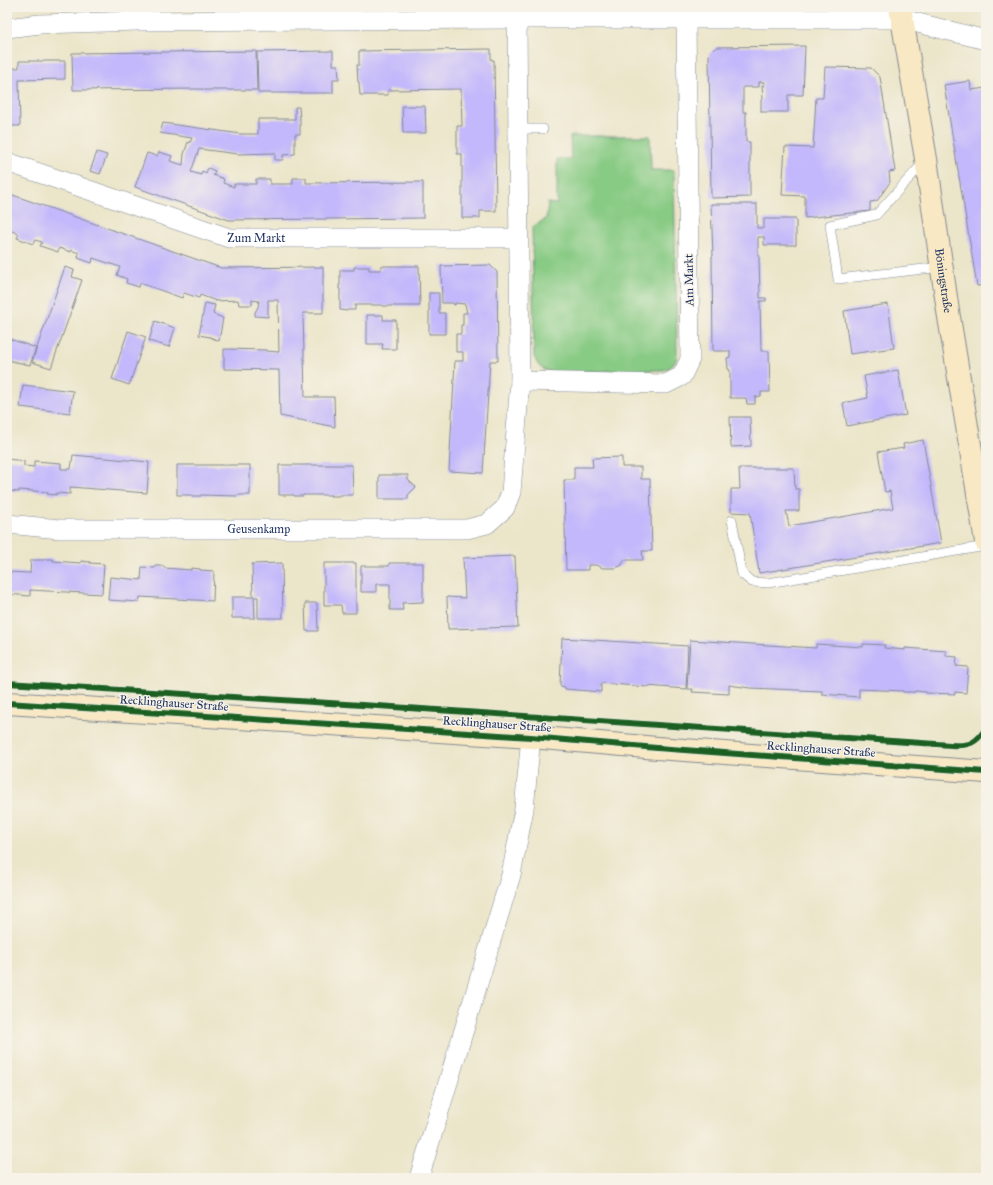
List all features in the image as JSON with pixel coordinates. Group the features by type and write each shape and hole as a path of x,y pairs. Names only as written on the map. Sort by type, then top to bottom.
{"main road":[{"name":"Böningstraße","path":"901,13 926,159 941,267 986,542"},
{"name":"Recklinghauser Straße","path":"7,703 530,737 986,772"}],"street":[{"path":"7,28 140,14 686,20 792,18 901,13 986,40"},
{"path":"517,19 520,381"},
{"name":"Am Markt","path":"520,381 666,384 682,376 690,359 686,20"},
{"name":"Zum Markt","path":"7,162 229,238 518,238"},
{"name":"Geusenkamp","path":"7,524 60,529 467,529 486,524 505,508 511,492 520,381"},
{"path":"419,1178 511,875 524,809 530,737"}],"lane":[{"path":"518,129 543,129"},
{"path":"926,159 876,215 830,225 838,279 941,267"},
{"path":"732,520 742,574 752,582 768,583 986,546"}],"green space":[{"path":"570,136 650,136 651,170 674,170 677,353 675,362 667,369 551,372 544,370 538,365 535,359 532,227 546,219 548,203 557,204 557,159 571,159"}],"building":[{"path":"805,46 803,95 788,95 788,112 761,112 761,100 763,99 762,85 764,86 764,82 759,82 759,87 743,87 743,112 746,112 746,142 750,142 750,197 711,198 709,54 716,47"},
{"path":"491,49 491,60 494,60 496,211 480,211 480,218 462,218 462,154 457,154 457,126 462,126 461,89 388,90 388,95 360,95 357,65 359,65 359,51"},
{"path":"256,51 257,90 73,90 72,53"},
{"path":"333,51 333,65 338,65 339,79 333,79 333,93 258,93 257,52"},
{"path":"19,61 65,61 65,79 19,80 20,126 7,126 7,68 19,68"},
{"path":"825,67 871,68 880,77 895,171 889,172 890,182 877,201 870,202 870,211 805,218 805,196 782,195 785,147 813,148 816,98 823,98"},
{"path":"970,81 971,90 986,88 986,285 977,286 944,85"},
{"path":"402,106 425,106 426,133 403,133"},
{"path":"295,107 299,107 300,134 295,134 295,154 283,155 283,160 275,160 275,153 238,154 199,149 191,172 201,175 202,171 206,173 208,168 215,171 213,175 224,179 223,183 234,187 234,184 256,184 256,179 270,179 270,184 293,184 293,178 306,178 306,183 423,182 423,218 229,220 135,187 147,153 157,156 159,152 172,156 170,161 183,165 184,154 188,142 190,143 192,138 160,133 163,123 241,134 258,134 258,119 295,119"},
{"path":"97,152 107,155 100,174 90,171"},
{"path":"7,193 221,268 323,267 323,313 303,313 305,397 334,397 335,427 280,416 279,370 224,369 224,349 266,350 279,352 278,300 268,300 268,317 255,316 259,301 252,300 252,305 239,305 238,300 216,301 200,295 199,298 184,293 182,298 140,283 139,287 126,283 127,279 117,275 120,267 93,258 92,263 78,258 79,253 71,250 71,252 59,248 58,252 40,246 42,242 35,240 33,244 17,238 19,234 7,229"},
{"path":"711,204 757,204 757,228 764,228 764,219 796,219 796,245 764,245 764,237 758,237 760,298 766,298 766,301 760,301 761,351 769,351 770,392 761,392 761,396 755,397 755,404 747,404 746,398 730,398 730,370 728,369 727,358 730,357 730,351 713,351 713,256"},
{"path":"490,265 497,272 498,361 490,361 483,473 449,471 455,361 463,361 463,352 456,352 456,334 461,334 463,313 467,313 465,304 455,303 454,305 453,303 442,303 441,266"},
{"path":"381,266 419,266 420,306 355,305 355,310 340,310 340,270 354,270 354,267 369,267 369,270 381,270"},
{"path":"65,267 74,270 72,277 82,280 51,368 32,362"},
{"path":"429,293 439,293 439,313 445,313 445,334 429,334"},
{"path":"205,303 215,305 213,314 223,318 219,341 210,337 199,335"},
{"path":"888,304 894,348 850,354 844,311"},
{"path":"367,315 383,315 383,320 396,320 396,349 382,349 383,344 367,344"},
{"path":"155,321 175,328 169,347 149,341"},
{"path":"128,331 146,337 129,385 112,379"},
{"path":"7,338 36,348 30,365 7,360"},
{"path":"898,370 906,415 847,426 843,403 868,398 864,376"},
{"path":"23,385 73,391 70,413 20,407"},
{"path":"730,417 750,417 751,446 731,447"},
{"path":"923,440 941,543 759,573 750,513 731,512 731,489 740,489 739,468 794,468 795,489 799,489 799,511 786,511 789,526 893,508 890,491 885,492 878,452 904,448 903,444"},
{"path":"73,455 149,462 147,493 70,487 70,494 56,493 56,495 47,494 48,492 19,490 19,492 10,491 10,489 7,489 7,459 24,461 24,466 34,467 34,461 61,463 61,469 71,469"},
{"path":"622,457 622,467 641,467 641,479 650,479 652,551 642,551 643,560 624,560 622,565 616,568 603,568 596,565 588,565 588,570 566,570 564,480 574,480 574,467 593,467 592,458"},
{"path":"177,465 250,465 250,495 177,495"},
{"path":"279,465 352,465 353,495 279,495"},
{"path":"379,475 408,475 408,480 416,487 408,495 408,499 379,499"},
{"path":"515,556 518,627 448,629 447,597 465,598 463,558"},
{"path":"53,559 53,561 81,563 81,561 104,564 102,594 30,590 30,596 7,594 7,572 30,573 31,560"},
{"path":"282,563 283,618 258,618 258,597 254,597 255,618 232,618 232,597 253,597 252,564"},
{"path":"324,563 356,563 356,613 342,613 341,605 324,605"},
{"path":"389,563 423,563 423,602 402,603 403,610 390,610 390,584 376,584 376,592 361,592 361,566 389,566"},
{"path":"155,566 164,566 164,568 191,570 191,568 214,571 213,601 140,597 139,602 108,600 110,577 141,580 142,567 155,568"},
{"path":"305,603 317,603 318,631 306,631"},
{"path":"562,638 688,646 686,689 601,683 601,692 565,689 565,687 560,686"},
{"path":"690,640 816,648 816,644 863,647 863,644 885,645 884,648 905,650 905,648 946,651 946,656 957,657 956,666 968,667 966,693 926,693 915,691 903,692 859,689 859,697 822,694 822,691 750,688 729,685 729,694 692,692 693,689 687,689"}],"cycle path":[{"path":"7,683 378,706 951,745 972,743 979,738 986,728"},
{"path":"7,703 531,737 657,748 986,772"}]}
